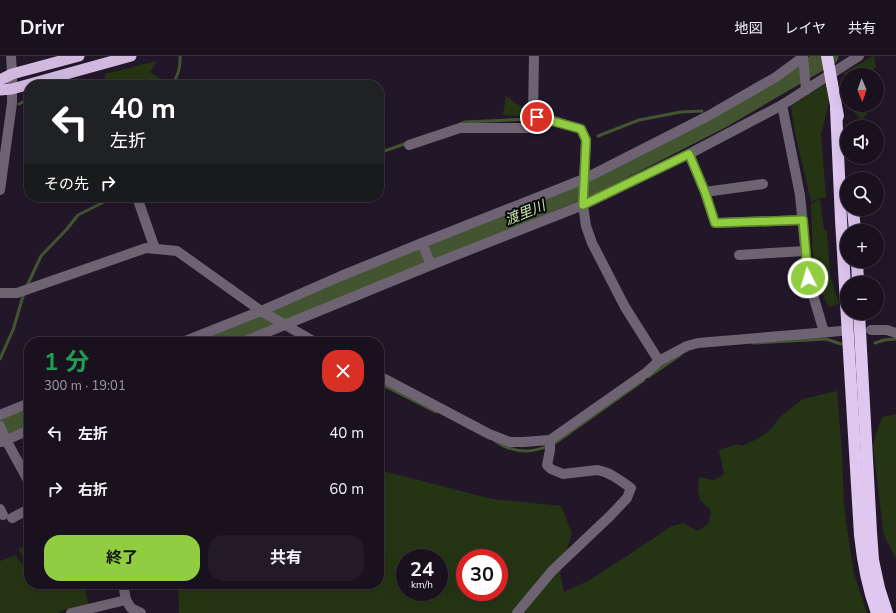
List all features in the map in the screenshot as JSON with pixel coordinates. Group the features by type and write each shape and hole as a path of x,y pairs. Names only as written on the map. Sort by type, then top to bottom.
{"highway":[{"path":"0,80 12,74 79,56"},
{"path":"42,80 131,56"},
{"path":"827,56 847,172"},
{"path":"0,90 24,85"},
{"path":"836,108 841,220 860,534 864,566 870,595 877,613"},
{"path":"860,320 873,560 879,588 887,613"}],"street":[{"path":"0,190 12,103 11,56"},
{"path":"534,56 533,116 581,129 586,140 583,205 586,226 592,243 626,307 659,361"},
{"path":"803,56 806,90"},
{"path":"196,337 422,243 584,179 708,116 776,77 803,56"},
{"path":"255,337 583,205 689,154 782,105 860,56"},
{"path":"782,105 800,195 808,278 824,332"},
{"path":"409,145 460,128 529,128 537,124 537,117"},
{"path":"689,154 705,192 715,223 803,220"},
{"path":"705,192 763,184"},
{"path":"139,202 156,249"},
{"path":"422,243 432,265"},
{"path":"0,293 17,293 146,248 177,251 261,311 306,337"},
{"path":"739,255 805,251"},
{"path":"871,330 887,330 896,333"},
{"path":"384,379 489,434 510,442 550,445 647,372 659,361 686,346 698,343 841,331"},
{"path":"0,415 24,405"},
{"path":"0,426 3,441 24,474"},
{"path":"3,441 24,432"},
{"path":"517,613 552,571 627,498 631,488 616,477 602,471 597,470 563,474 551,469 547,465 550,445"},
{"path":"5,514 24,511"},
{"path":"124,589 126,600 131,608 142,613"},
{"path":"71,613 126,600"}],"green space":[{"path":"874,56 876,67 875,68 853,68"},
{"path":"157,61 150,72 162,80 105,80 105,74"},
{"path":"826,84 829,102 821,134 826,198 819,198 811,202 794,128 791,105"},
{"path":"506,96 530,113 530,116 503,115"},
{"path":"854,112 867,112 867,114 862,120"},
{"path":"819,199 824,230 827,230 830,275 839,304 829,307 814,278 811,204"},
{"path":"837,391 842,453 844,506 854,574 867,613 179,613 178,589 384,589 384,471 492,499 561,506 572,533 560,574 564,592 588,581 672,526 683,523 698,531 709,523 711,510 700,500 698,491 699,477 714,480 724,474 719,450 739,444 742,446 759,438 772,428 779,418 803,399"},
{"path":"896,414 896,558 886,540 883,530 873,444 882,417"},
{"path":"24,546 24,558 18,549"},
{"path":"15,555 24,566 24,589 86,589 88,604 58,613 0,613 0,561"}],"waterway":[{"path":"175,80 179,71 180,56"},
{"name":"渡里川","path":"219,337 590,186 721,119 829,56"},
{"path":"19,104 24,102"},
{"path":"598,136 639,120 681,112 702,111"},
{"path":"460,124 465,122 529,119"},
{"path":"384,151 407,143"},
{"path":"26,288 41,256 67,229 78,215 104,202"},
{"path":"0,359 13,330 24,293"},
{"path":"753,343 826,339 841,344"},
{"path":"875,343 884,340 896,339"},
{"path":"648,377 680,355"},
{"path":"495,441 505,447 525,451 537,450 549,446 644,380"},
{"path":"384,386 436,412"},
{"name":"渡里川","path":"0,427 24,417"}],"route":[{"path":"537,117 581,129 586,140 583,205 689,154 705,192 715,223 803,220 808,278"}]}
